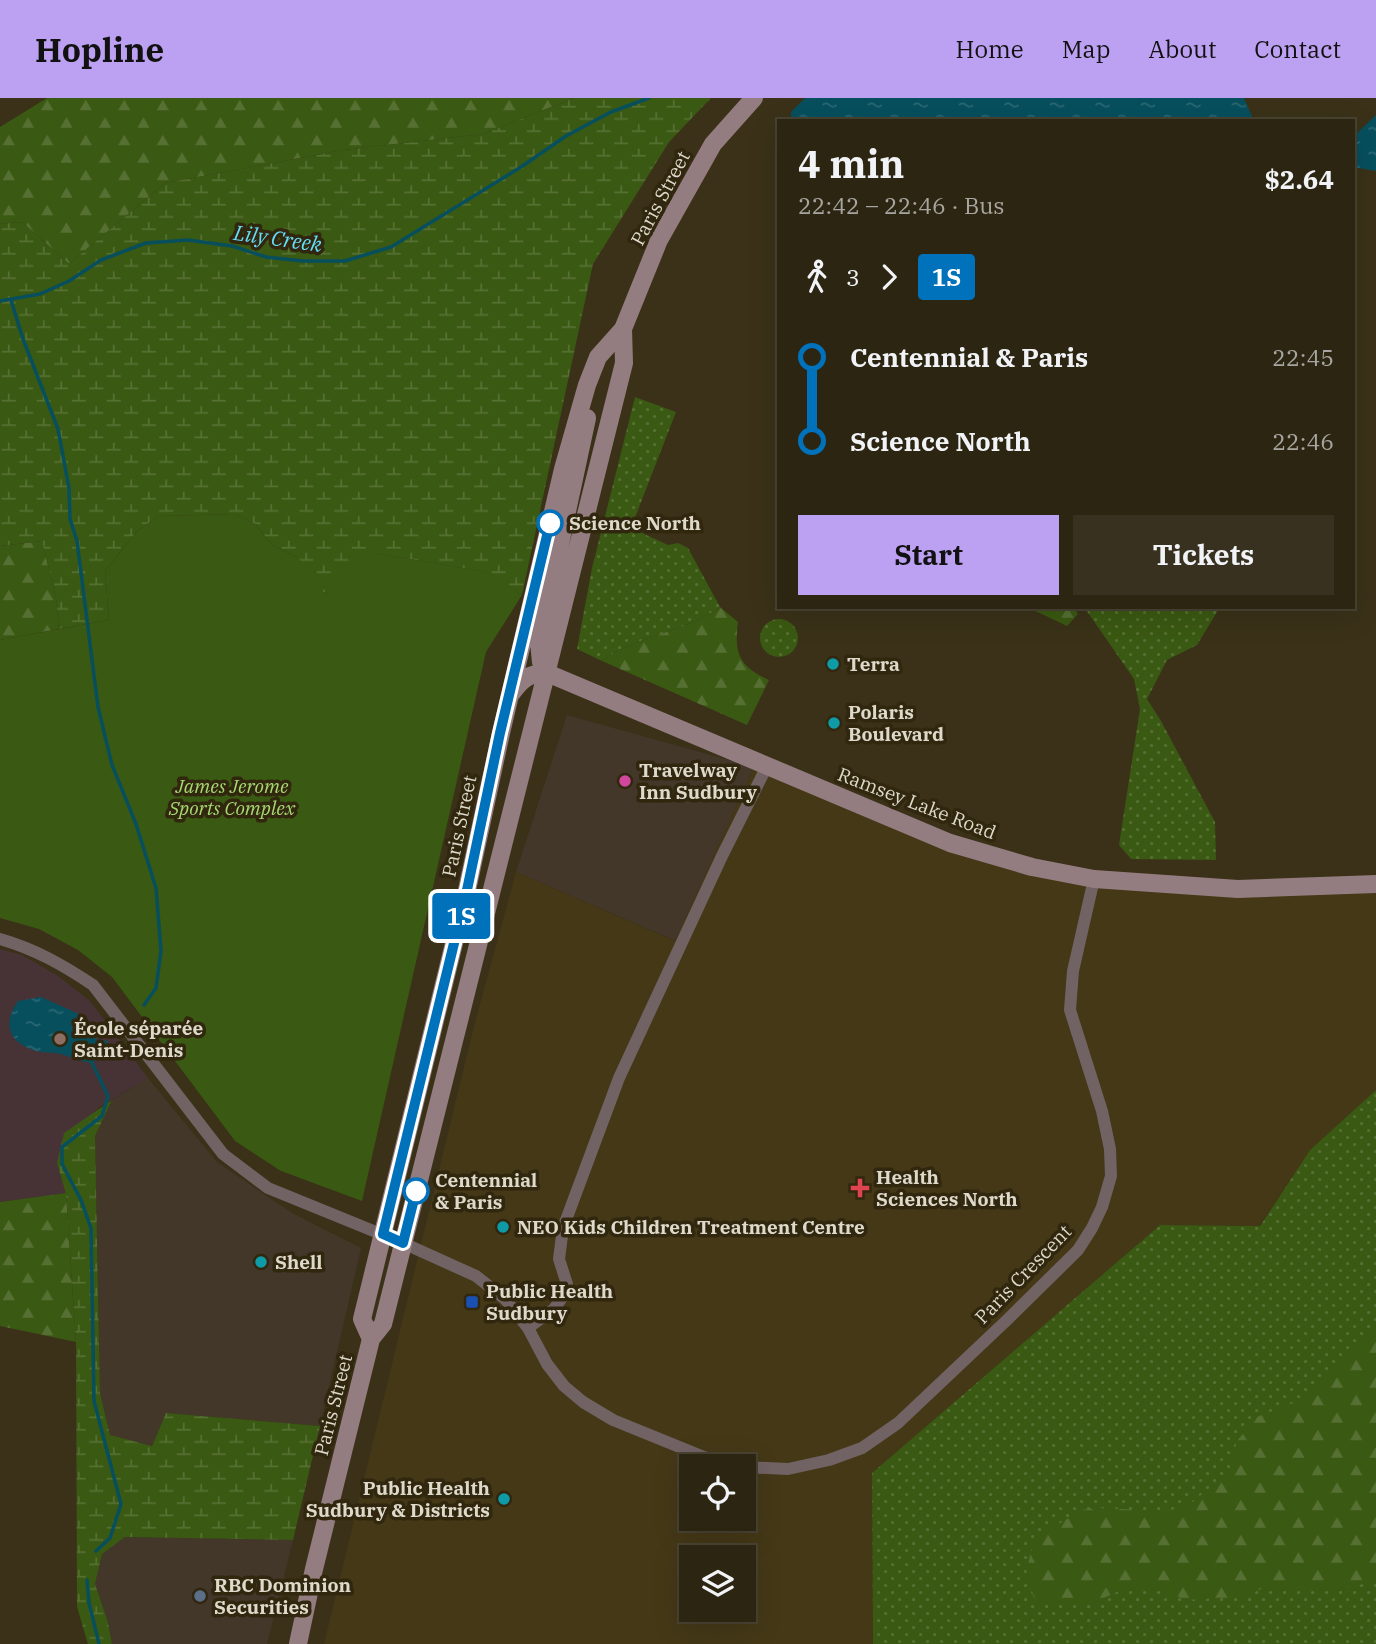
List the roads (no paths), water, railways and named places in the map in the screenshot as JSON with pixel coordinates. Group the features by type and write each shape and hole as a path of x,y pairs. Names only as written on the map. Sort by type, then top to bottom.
{"main road":[{"name":"Paris Street","path":"371,1339 362,1319 467,890 509,695 573,430 598,357 623,329 659,240 713,144 754,98"},
{"name":"Paris Street","path":"298,1644 371,1339 383,1324 625,363 623,329"},
{"path":"509,695 522,679 534,673 547,673 541,662 539,642 583,443 598,357"},
{"name":"Ramsey Lake Road","path":"547,673 950,843 1032,867 1094,879 1238,889 1376,884"}],"street":[{"path":"528,1328 554,1309 563,1296 567,1284 559,1259 563,1228 619,1078 722,856 768,764"},
{"name":"Paris Crescent","path":"756,1467 788,1469 829,1460 862,1448 898,1423 1078,1250 1092,1228 1102,1207 1111,1176 1110,1149 1102,1111 1070,1010 1073,971 1094,879"},
{"name":"Paris Crescent","path":"0,939 29,947 93,985 223,1154 268,1188 383,1234 476,1276 505,1299 528,1328 547,1364 564,1386 583,1402 613,1420 697,1454"}],"water":[{"path":"805,98 1244,98 1253,119 791,119 791,112"},
{"path":"1376,115 1376,171 1355,167 1355,135"},
{"path":"41,997 79,1014 100,1044 104,1056 91,1063 31,1049 16,1040 9,1027 18,1001"}],"waterway":[{"name":"Lily Creek","path":"0,301 40,294 69,281 101,260 146,243 188,240 232,246 266,257 303,261 345,261 391,247 566,136 611,112 649,98"},
{"path":"11,300 58,429 69,488 70,519 77,541 98,707 112,765 136,824 156,888 161,951 156,988 144,1005"},
{"path":"100,1044 106,1042"},
{"path":"92,1063 108,1096 102,1116 62,1147 62,1164 81,1200 91,1228 94,1401 121,1504 110,1538 96,1551"},
{"path":"87,1580 89,1603 99,1644"}],"place":[{"name":"Science North","path":"550,523"},
{"name":"Terra","path":"833,664"},
{"name":"Polaris Boulevard","path":"834,723"},
{"name":"Travelway Inn Sudbury","path":"625,781"},
{"name":"École séparée Saint-Denis","path":"60,1039"},
{"name":"Health Sciences North","path":"860,1188"},
{"name":"Centennial & Paris","path":"416,1191"},
{"name":"NEO Kids Children Treatment Centre","path":"503,1227"},
{"name":"Shell","path":"261,1262"},
{"name":"Public Health Sudbury","path":"472,1302"},
{"name":"Public Health Sudbury & Districts","path":"504,1499"},
{"name":"RBC Dominion Securities","path":"200,1596"}],"park label":[{"name":"James Jerome Sports Complex","path":"232,797"}]}
